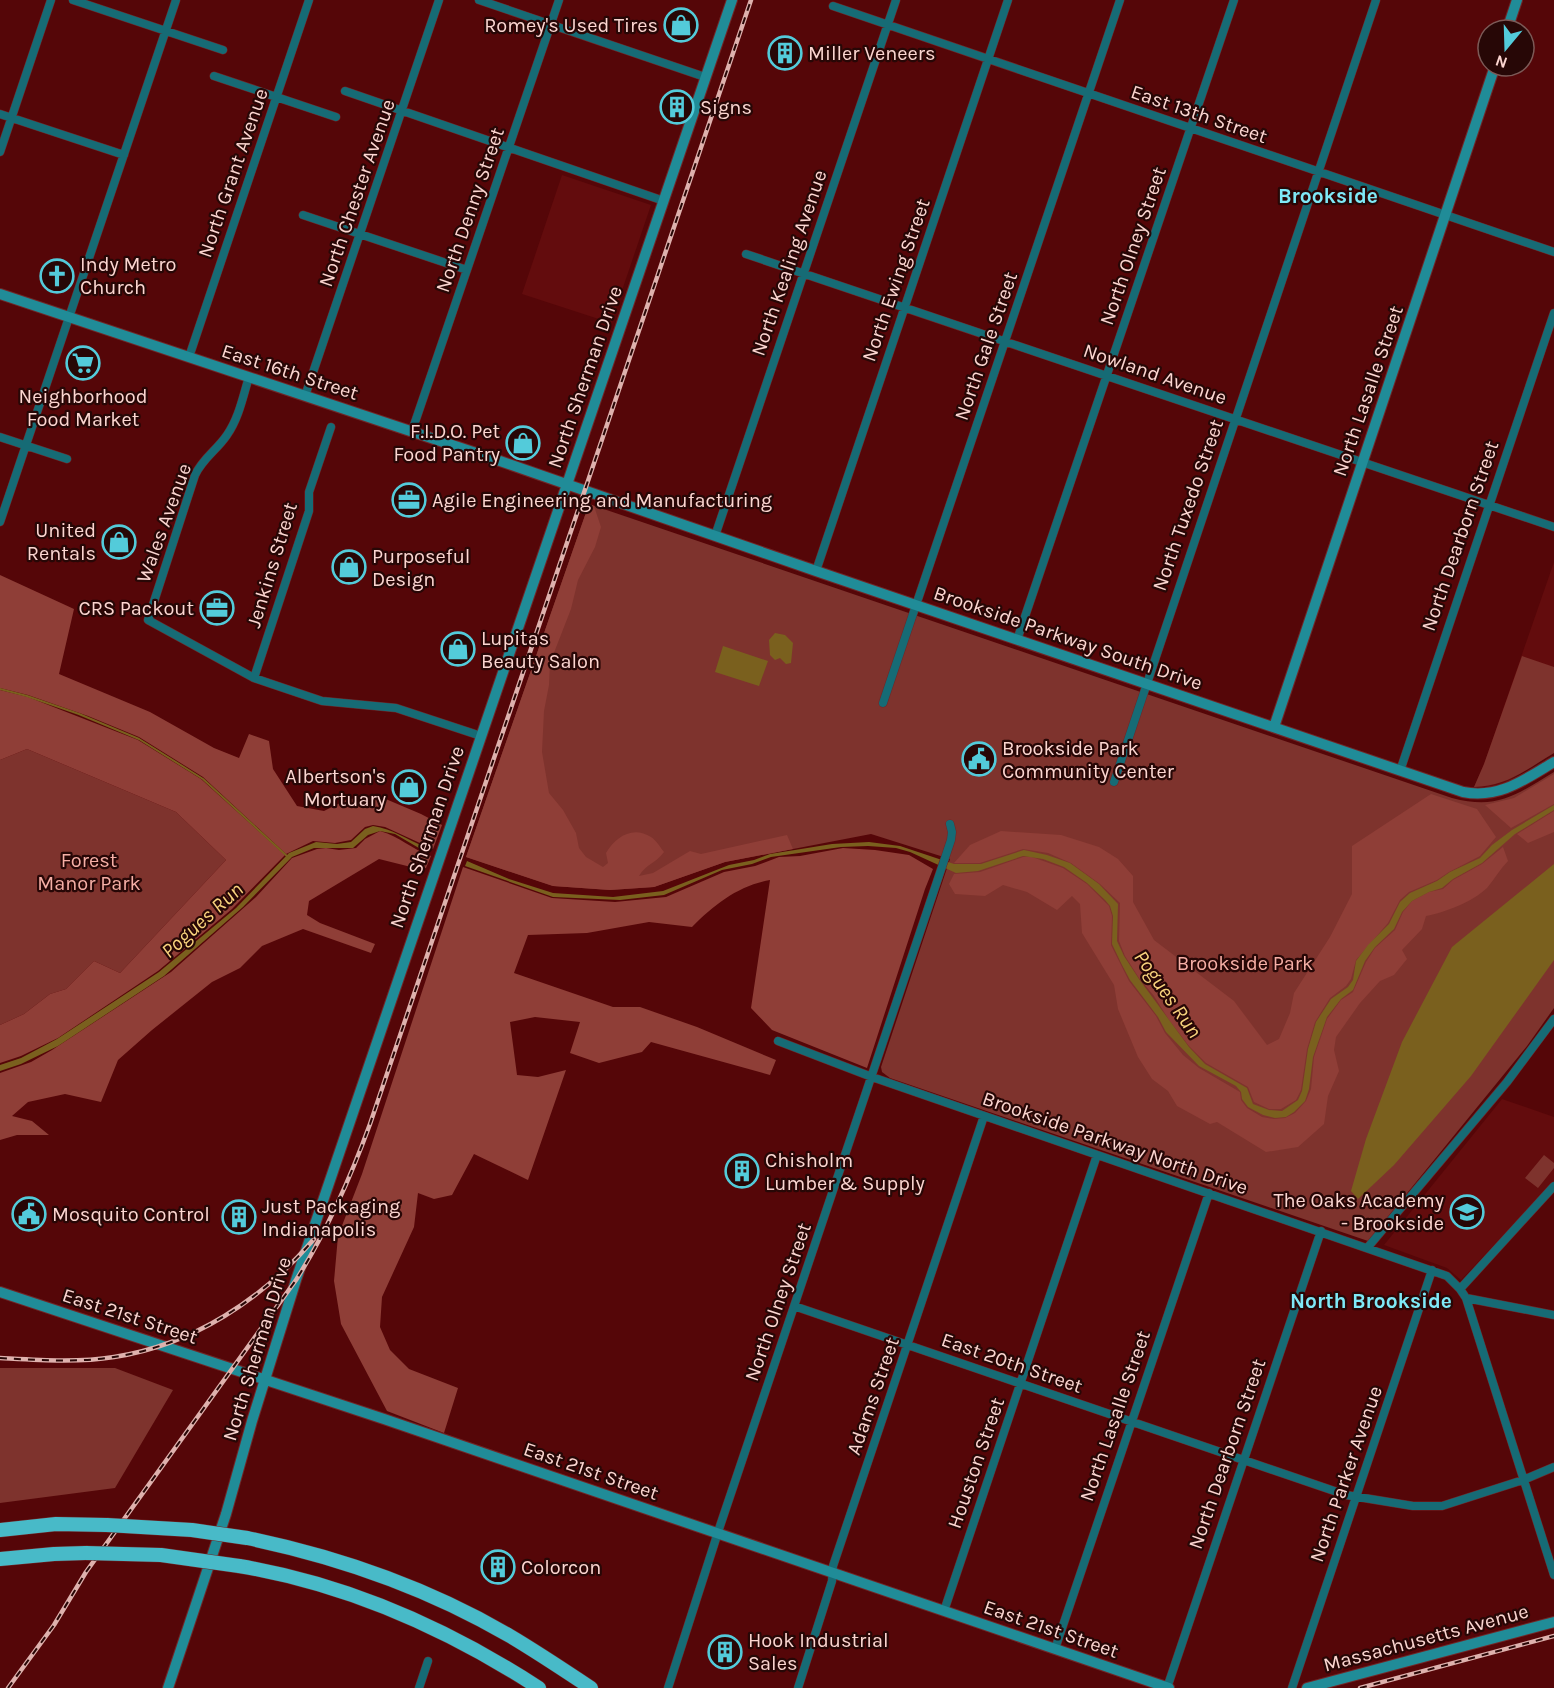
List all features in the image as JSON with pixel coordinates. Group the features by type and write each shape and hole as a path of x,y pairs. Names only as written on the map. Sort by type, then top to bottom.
{"highway":[{"path":"0,1530 56,1524 192,1530 248,1538 326,1557 427,1594 508,1635 591,1688"},
{"path":"0,1558 86,1553 161,1556 239,1566 313,1583 399,1613 479,1651 539,1688"}],"main road":[{"name":"North Sherman Drive","path":"168,1688 226,1514 296,1280 732,0"},
{"path":"1511,18 1517,0"},
{"name":"North Lasalle Street","path":"1274,727 1491,78"},
{"name":"East 16th Street","path":"0,294 568,485"},
{"name":"Brookside Parkway South Drive","path":"568,485 1462,792 1482,794 1508,789 1554,762"},
{"name":"East 21st Street","path":"0,1292 718,1533 1167,1688"},
{"name":"Massachusetts Avenue","path":"1307,1688 1554,1622"}],"street":[{"path":"0,152 51,0"},
{"path":"73,0 223,50"},
{"path":"0,522 176,0"},
{"name":"North Grant Avenue","path":"189,357 309,0"},
{"name":"North Chester Avenue","path":"305,396 439,0"},
{"path":"479,0 705,77"},
{"name":"North Denny Street","path":"412,431 559,0"},
{"name":"North Kealing Avenue","path":"715,536 896,0"},
{"name":"North Ewing Street","path":"816,571 1008,0"},
{"name":"North Gale Street","path":"883,703 1120,0"},
{"name":"North Olney Street","path":"1017,640 1234,0"},
{"name":"North Tuxedo Street","path":"1114,782 1376,0"},
{"name":"East 13th Street","path":"833,6 1554,252"},
{"path":"214,76 336,117"},
{"path":"345,91 664,201"},
{"path":"0,114 124,155"},
{"path":"303,215 467,270"},
{"name":"Nowland Avenue","path":"746,254 1554,526"},
{"name":"North Dearborn Street","path":"1401,771 1554,313"},
{"name":"Wales Avenue","path":"249,377 231,429 203,461 195,475 148,620 254,678"},
{"name":"Jenkins Street","path":"254,678 309,511 309,492 331,427"},
{"path":"0,437 67,459"},
{"path":"254,678 322,701 396,708 480,736"},
{"name":"North Olney Street","path":"668,1688 946,856 952,835 950,824"},
{"path":"1368,1247 1507,1082 1554,1019"},
{"name":"Brookside Parkway North Drive","path":"778,1041 872,1077 1432,1270 1447,1276 1460,1289"},
{"name":"Adams Street","path":"798,1688 832,1581 832,1573 984,1116"},
{"name":"Houston Street","path":"944,1611 1097,1155"},
{"path":"1554,1186 1460,1289 1466,1298 1554,1575"},
{"name":"North Lasalle Street","path":"1055,1649 1209,1193"},
{"name":"North Dearborn Street","path":"1167,1688 1321,1232"},
{"name":"North Parker Avenue","path":"1292,1688 1432,1270"},
{"path":"1466,1298 1554,1315"},
{"name":"East 20th Street","path":"794,1306 1356,1497 1431,1507 1452,1503 1523,1480 1554,1467"},
{"path":"419,1688 428,1661"}],"shaded area":[{"path":"562,175 651,205 611,323 522,294"},
{"path":"589,504 594,506 601,527 595,547 578,580 571,609 550,663 542,752 549,793 563,810 576,833 579,848 586,857 603,867 608,863 606,853 610,847 625,834 638,832 651,837 664,852 639,876 653,873 690,851 701,854 787,835 793,849 725,862 654,887 610,890 553,886 466,857"},
{"path":"1554,562 1554,753 1505,783 1490,787 1474,787 1484,764"},
{"path":"0,575 74,609 59,674 150,712 214,748 239,758 249,734 269,741 273,769 297,806 324,811 348,799 381,797 442,825 433,849 385,827 373,825 365,827 351,840 335,843 313,841 286,854 203,777 139,737 88,716 28,695 0,688"},
{"path":"775,633 785,635 793,643 791,663 786,664 780,658 775,660 770,655 769,640"},
{"path":"723,646 768,661 759,686 715,672"},
{"path":"0,690 28,697 138,740 201,779 285,855 232,909 158,971 58,1038 21,1056 0,1063 0,1025 24,1014 50,994 66,989 94,961 120,973 226,860 176,812 27,749 0,760"},
{"path":"1554,774 1554,804 1511,828 1485,805 1514,798"},
{"path":"1431,794 1477,809 1496,837 1480,856 1437,880 1409,892 1400,900 1388,923 1356,960 1351,979 1346,986 1330,998 1315,1022 1307,1049 1301,1090 1296,1100 1281,1109 1269,1109 1254,1102 1248,1087 1206,1063 1189,1046 1125,956 1119,941 1120,903 1100,884 1071,863 1048,853 1023,849 980,863 954,863 970,845 1001,831 1061,835 1099,847 1118,859 1133,876 1133,902 1154,940 1234,1001 1267,1045 1279,1039 1290,1013 1294,993 1330,937 1352,894 1352,846"},
{"path":"1554,805 1554,810 1515,834 1482,863 1453,879 1442,888 1412,901 1402,912 1394,929 1375,947 1365,961 1353,990 1341,999 1327,1017 1313,1057 1305,1101 1286,1117 1275,1118 1248,1107 1236,1086 1199,1066 1166,1032 1158,1017 1130,980 1112,944 1113,916 1110,906 1087,883 1064,867 1043,859 1023,856 978,871 956,873 896,848 841,847 771,857 752,864 722,870 664,895 620,900 553,897 465,866 467,861 509,879 553,893 613,897 663,891 729,865 770,854 832,844 869,842 900,846 954,864 981,864 1024,850 1047,855 1070,863 1099,884 1118,904 1117,941 1124,956 1189,1047 1205,1064 1247,1088 1253,1104 1269,1110 1282,1111 1298,1100 1302,1091 1308,1049 1316,1022 1331,999 1348,987 1353,980 1356,961 1389,924 1400,902 1410,893 1480,858 1492,845 1512,830"},
{"path":"1554,811 1554,832 1528,843 1517,834"},
{"path":"373,826 394,832 426,847 424,851 395,834 380,831 368,835 353,848 314,848 292,857 243,907 164,976 58,1046 21,1064 0,1071 0,1065 21,1058 57,1039 159,972 236,908 289,853 316,842 337,844 351,842 365,829"},
{"path":"380,831 431,856 426,868 419,869 379,859 309,901 307,915 320,923 375,944 371,953 303,929 262,946 240,968 212,982 118,1060 101,1102 65,1094 28,1102 12,1116 32,1121 49,1135 17,1135 0,1140 0,1073 31,1062 52,1050 171,972 256,897 292,858 317,849 356,848 365,839"},
{"path":"1503,847 1508,861 1487,888 1458,906 1426,916 1422,929 1402,950 1407,959 1394,975 1380,981 1360,1003 1336,1037 1334,1050 1339,1071 1328,1096 1324,1124 1298,1147 1266,1152 1217,1122 1210,1124 1177,1106 1168,1091 1152,1079 1138,1057 1118,1009 1114,985 1082,933 1080,904 1072,896 1057,910 1027,892 1003,885 985,896 955,894 949,884 954,874 980,872 1023,857 1032,857 1063,868 1087,884 1109,906 1112,916 1111,945 1129,981 1156,1016 1165,1033 1183,1055 1199,1068 1240,1092 1241,1100 1247,1108 1262,1117 1274,1119 1285,1118 1295,1113 1306,1101 1311,1089 1314,1057 1327,1019 1341,1000 1353,992 1375,948 1395,930 1403,912 1412,901 1429,892 1443,889 1453,880 1482,864"},
{"path":"843,848 909,855 933,869 867,1068 772,1030 751,1008 770,880 737,891 709,911 692,927 649,922 587,933 528,935 514,973 613,1007 640,1007 697,1027 776,1060 770,1075 651,1042 642,1052 599,1063 570,1053 580,1022 535,1017 510,1022 517,1075 538,1077 566,1070 528,1180 474,1154 452,1195 434,1199 418,1193 414,1227 382,1297 380,1327 390,1350 409,1369 458,1388 444,1433 387,1411 341,1324 334,1281 338,1236 362,1174 463,867 552,898 615,902 666,897 724,872 755,866 779,857 800,856"},
{"path":"1554,864 1554,960 1471,1076 1394,1165 1358,1199 1351,1191 1366,1139 1402,1042 1452,947"},
{"name":"The Oaks Academy - Brookside","path":"1502,1099 1554,1117 1554,1181 1461,1280 1447,1268 1384,1245"}],"green space":[{"name":"Brookside Park","path":"589,504 1452,798 1482,802 1506,798 1554,772 1554,1008 1527,1046 1368,1241 890,1078 882,1072 881,1067 950,859 871,834 725,862 654,887 610,890 553,886 466,857"},
{"path":"1522,656 1554,667 1554,753 1506,780 1474,787 1484,764"},
{"name":"Forest Manor Park","path":"27,749 176,812 226,860 120,973 94,961 66,989 50,994 24,1014 0,1025 0,760"},
{"path":"1544,1155 1554,1163 1554,1168 1538,1188 1525,1178"},
{"path":"0,1368 115,1368 173,1390 115,1488 0,1503"}],"waterway":[{"path":"0,689 79,714 139,739 203,779 288,857"}],"railway":[{"path":"8,1688 54,1625 86,1572 296,1280 318,1243 346,1185 370,1124 751,0"},
{"path":"0,1358 57,1361 100,1359 143,1351 171,1342 199,1330 249,1300 294,1261 314,1239"},
{"path":"1360,1688 1554,1636"}],"place":[{"name":"Romey's Used Tires","path":"681,25"},
{"name":"Miller Veneers","path":"785,53"},
{"name":"Signs","path":"677,107"},
{"name":"Indy Metro Church","path":"57,276"},
{"name":"Neighborhood Food Market","path":"83,363"},
{"name":"F.I.D.O. Pet Food Pantry","path":"523,443"},
{"name":"Agile Engineering and Manufacturing","path":"409,500"},
{"name":"United Rentals","path":"119,542"},
{"name":"Purposeful Design","path":"349,567"},
{"name":"CRS Packout","path":"217,608"},
{"name":"Lupitas Beauty Salon","path":"458,649"},
{"name":"Brookside Park Community Center","path":"979,759"},
{"name":"Albertson's Mortuary","path":"409,787"},
{"name":"Chisholm Lumber & Supply","path":"742,1171"},
{"name":"The Oaks Academy - Brookside","path":"1467,1212"},
{"name":"Mosquito Control","path":"29,1214"},
{"name":"Just Packaging Indianapolis","path":"239,1217"},
{"name":"Colorcon","path":"498,1567"},
{"name":"Hook Industrial Sales","path":"725,1652"}],"district":[{"name":"Brookside","path":"1328,196"},
{"name":"North Brookside","path":"1371,1301"}],"water label":[{"name":"Pogues Run","path":"202,920"},
{"name":"Pogues Run","path":"1168,994"}]}
